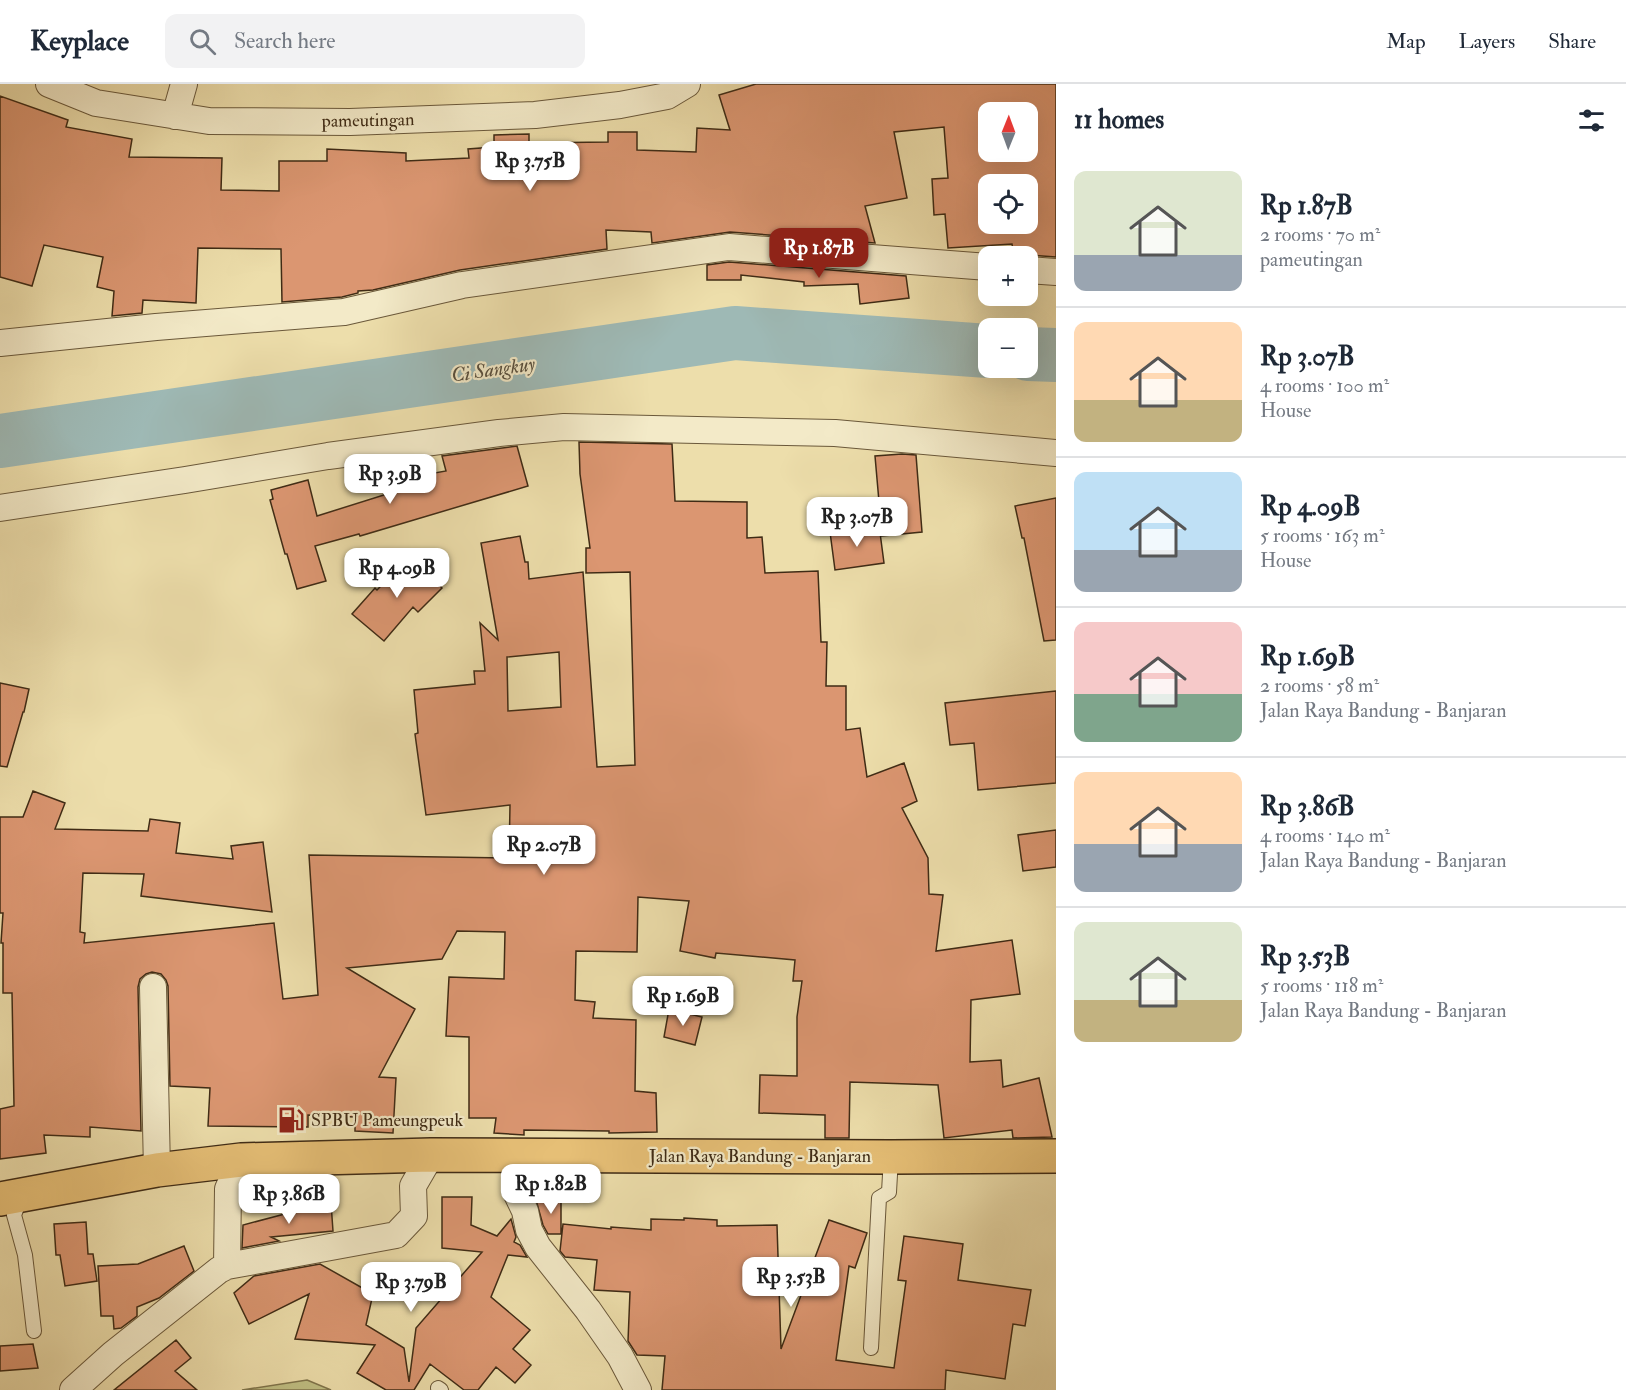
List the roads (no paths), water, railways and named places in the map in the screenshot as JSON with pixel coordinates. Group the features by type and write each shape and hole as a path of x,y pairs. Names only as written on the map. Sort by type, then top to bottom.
{"main road":[{"name":"Jalan Raya Bandung - Banjaran","path":"11,1197 157,1170 241,1160 431,1155 1056,1156"}],"street":[{"name":"pameutingan","path":"50,84 96,102 209,121 350,122 536,115 620,105 667,96 687,84"},
{"path":"175,116 184,84"},
{"path":"0,343 164,326 344,312 462,285 729,247 978,266"},
{"path":"1038,271 1056,272"},
{"path":"0,507 185,480 339,454 564,427 835,433 1056,453"},
{"path":"153,987 157,1170"},
{"path":"73,1390 210,1276 227,1266 396,1235 414,1216 413,1186 431,1155"},
{"path":"518,1155 515,1190 525,1211 529,1230 538,1247 588,1310 620,1356 638,1390"},
{"path":"227,1266 228,1189 241,1160"}],"lane":[{"path":"871,1348 879,1198 889,1192 891,1157"},
{"path":"11,1197 25,1255 34,1331"}],"waterway":[{"name":"Ci Sangkuy","path":"0,441 735,333 978,350"},
{"name":"Ci Sangkuy","path":"1038,354 1056,355"}],"place":[{"name":"SPBU Pameungpeuk","path":"291,1120"}]}
